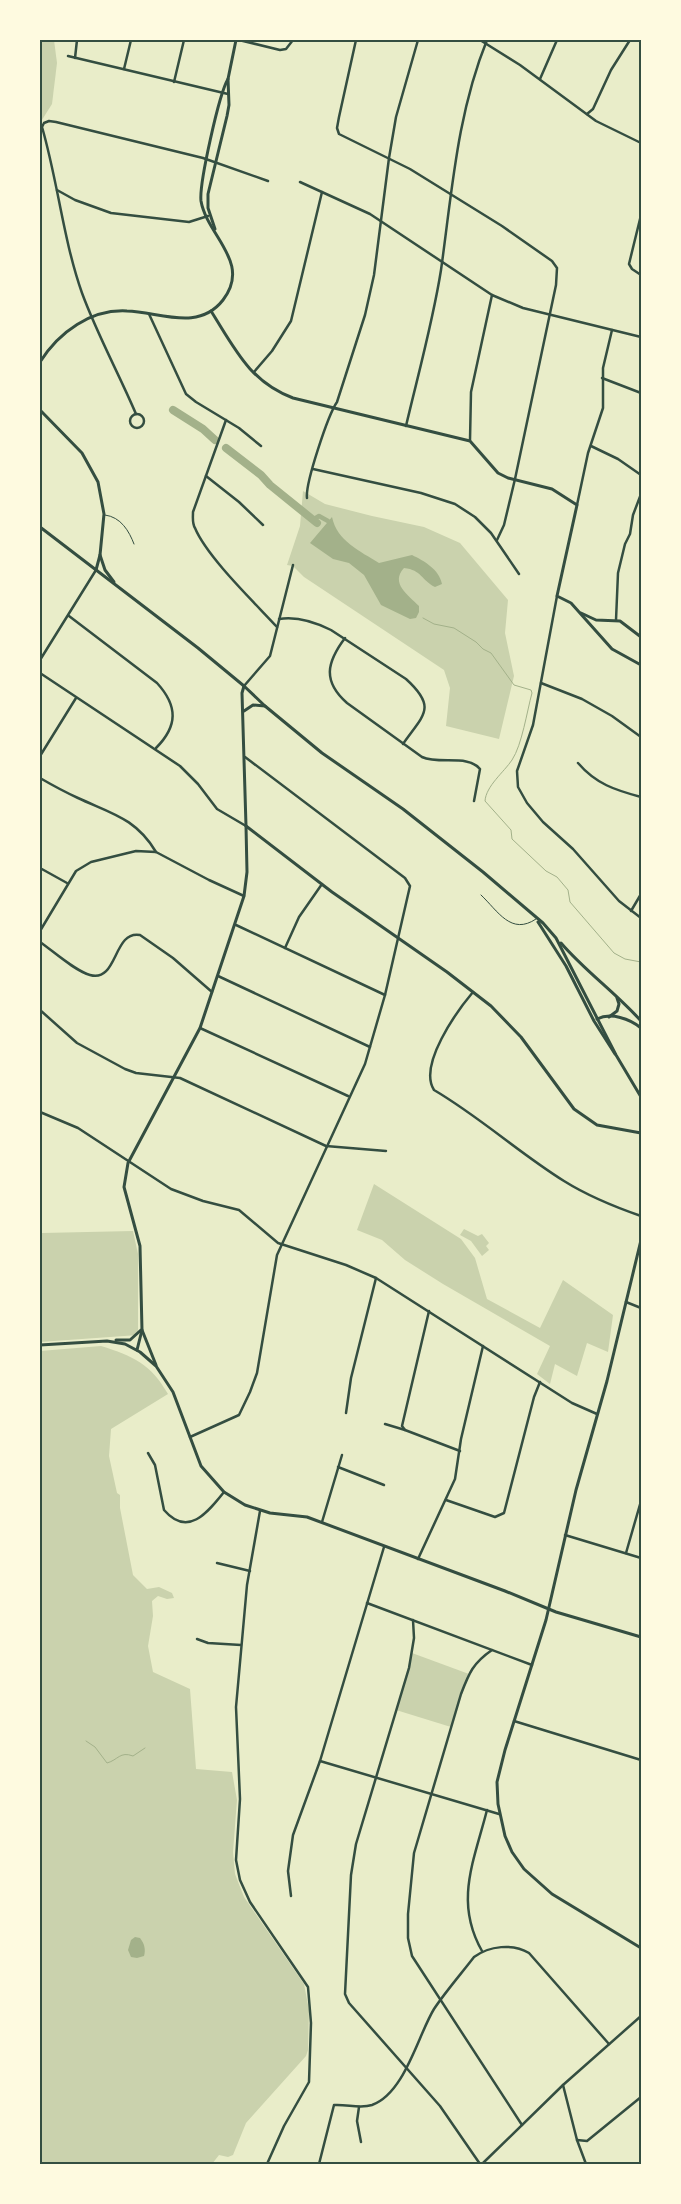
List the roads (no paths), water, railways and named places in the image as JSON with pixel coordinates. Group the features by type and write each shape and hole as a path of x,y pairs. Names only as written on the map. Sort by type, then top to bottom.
{"street":[{"path":"75,58 77,40"},
{"path":"124,69 131,40"},
{"path":"174,82 184,40"},
{"path":"40,362 69,329 93,317 115,311 149,313 184,319 203,316 211,312 226,296 232,271 228,252 217,235 201,199 206,159 222,93 228,79 237,40 286,50 293,40"},
{"path":"356,40 338,117 338,132 389,158 502,226 554,264 558,274 516,479 504,525 496,540"},
{"path":"307,498 313,469 365,315 374,275 396,117 418,40"},
{"path":"480,40 486,41 587,114 622,135 641,143"},
{"path":"540,79 557,40"},
{"path":"587,114 593,109 611,70 630,40"},
{"path":"406,426 442,260 458,138 466,101 486,41"},
{"path":"68,56 228,94"},
{"path":"208,216 208,194 229,105 228,79"},
{"path":"136,414 131,418 131,422 137,428 141,427 144,421 141,415 136,414 93,317 75,268 42,127 45,122 49,121 206,159 268,181"},
{"path":"300,182 352,205 442,260 492,294 524,308 641,337"},
{"path":"57,190 80,202 111,212 189,222 208,216"},
{"path":"253,373 272,351 291,321 322,192"},
{"path":"641,215 629,264 632,269 641,275"},
{"path":"470,441 471,392 492,294"},
{"path":"211,312 253,373 279,393 470,441 494,470 502,476 552,489 577,504"},
{"path":"149,313 186,394 261,446"},
{"path":"612,330 602,378 603,408 591,446 577,504 557,596 533,725 518,765 516,780 522,795 537,816 573,849 609,891 641,918"},
{"path":"40,354 49,350"},
{"path":"602,378 641,393"},
{"path":"40,410 89,463 100,490 104,514 100,555 96,570 40,660"},
{"path":"226,420 193,512 195,528 213,556 277,627"},
{"path":"591,446 618,459 641,475"},
{"path":"313,469 442,498 468,512 496,540 519,574"},
{"path":"206,476 239,502 263,525"},
{"path":"616,620 618,573 625,544 630,534 633,515 641,494"},
{"path":"40,533 41,528 244,686 322,753 430,830 483,872 536,919 575,959 613,992 641,1021"},
{"path":"100,555 105,570 116,585"},
{"path":"137,1350 142,1330 140,1246 124,1182 128,1163 200,1028 236,925 244,896 247,872 242,693 244,686 268,661 294,566"},
{"path":"557,596 568,600 612,648 641,665"},
{"path":"580,613 596,620 616,620 641,637"},
{"path":"69,616 156,683 165,693 172,709 172,725 156,748"},
{"path":"279,618 289,617 318,624 345,638 406,679 420,693 425,703 424,715 403,744"},
{"path":"345,638 329,668 328,674 332,685 346,703 427,759 472,763 480,769 474,801"},
{"path":"40,673 156,748 193,778 217,809 237,819 322,884 474,992 500,1014 521,1037 574,1109 597,1125 641,1133"},
{"path":"541,683 574,694 641,737"},
{"path":"40,756 76,698"},
{"path":"244,711 252,705 265,706"},
{"path":"189,1437 220,1424 241,1412 257,1373 278,1255 370,1047 399,939 410,886 405,878 245,757"},
{"path":"578,763 588,775 599,782 641,797"},
{"path":"40,778 71,795 97,804 130,823 144,834 156,852"},
{"path":"40,931 67,883 76,872 92,862 136,850 156,852 244,896"},
{"path":"40,868 67,883"},
{"path":"285,948 298,917 322,884"},
{"path":"631,910 641,894"},
{"path":"536,919 566,966 594,1021 616,1055"},
{"path":"236,925 385,994"},
{"path":"40,942 82,971 90,975 96,975 107,969 124,940 135,934 173,958 213,993"},
{"path":"556,938 616,1055 641,1097"},
{"path":"218,976 370,1047"},
{"path":"474,992 460,1008 441,1039 430,1076 434,1090 463,1106 563,1181 605,1202 641,1216"},
{"path":"594,1021 616,1013 619,1007 613,992"},
{"path":"40,1010 77,1043 125,1069 136,1073 174,1078 326,1146 386,1151"},
{"path":"608,1017 626,1020 641,1028"},
{"path":"200,1028 349,1096"},
{"path":"40,1112 86,1133 128,1163 171,1189 203,1201 239,1210 272,1239 282,1244 346,1265 376,1278 572,1403 597,1414"},
{"path":"641,1240 565,1535 548,1609 497,1782 499,1814 505,1836 512,1852 534,1879 567,1904 641,1948"},
{"path":"346,1413 351,1378 376,1278"},
{"path":"626,1302 641,1308"},
{"path":"405,1430 402,1426 429,1311"},
{"path":"40,1344 130,1340 142,1330"},
{"path":"142,1330 156,1366 173,1392 201,1466 224,1492 245,1505 260,1511 299,1515 322,1522 584,1622 641,1637"},
{"path":"107,1341 125,1344 137,1350 156,1366"},
{"path":"418,1559 455,1479 483,1346"},
{"path":"446,1500 495,1516 504,1513 534,1397 540,1382"},
{"path":"385,1424 460,1451"},
{"path":"148,1454 155,1465 164,1510 179,1521 198,1520 224,1492"},
{"path":"322,1522 342,1454"},
{"path":"338,1467 384,1485"},
{"path":"626,1553 641,1501"},
{"path":"260,1511 241,1645 235,1720 240,1792 236,1848 238,1871 250,1902 308,1987 311,2024 309,2082 284,2126 268,2164"},
{"path":"565,1535 641,1558"},
{"path":"292,1896 288,1871 293,1835 320,1762 384,1547"},
{"path":"217,1563 250,1571"},
{"path":"367,1602 532,1665"},
{"path":"412,1620 414,1638 408,1668 356,1844 351,1875 344,1994 349,2003 440,2106 481,2164 563,2085 641,2016"},
{"path":"197,1639 208,1643 241,1645"},
{"path":"492,1650 483,1656 470,1670 461,1694 414,1853 408,1938 412,1956 522,2125"},
{"path":"514,1721 641,1760"},
{"path":"320,1762 375,1776 499,1814"},
{"path":"482,1951 470,1923 467,1903 470,1877 487,1810"},
{"path":"319,2164 334,2105 342,2104 359,2107 372,2105 380,2100 407,2068 427,2023 441,2000 474,1957 482,1951 516,1947 529,1954 609,2044"},
{"path":"563,2085 576,2140 586,2164"},
{"path":"576,2140 587,2141 641,2097"},
{"path":"359,2107 357,2121 361,2142"}],"lane":[{"path":"104,514 116,518 122,523 134,544"},
{"path":"481,894 512,924 524,926 536,919"}],"waterway":[{"path":"173,410 203,429 215,440"},
{"path":"226,448 317,523"},
{"path":"314,519 319,516 328,521"},
{"path":"423,618 434,624 454,628 476,642 483,649 491,653 514,685 531,690 532,693 524,728 516,754 492,785 485,801 511,830 512,839 546,871 557,877 568,890 570,902 614,953 625,959 641,962"},
{"path":"86,1741 95,1747 107,1763 122,1755 133,1756 145,1748"}]}
